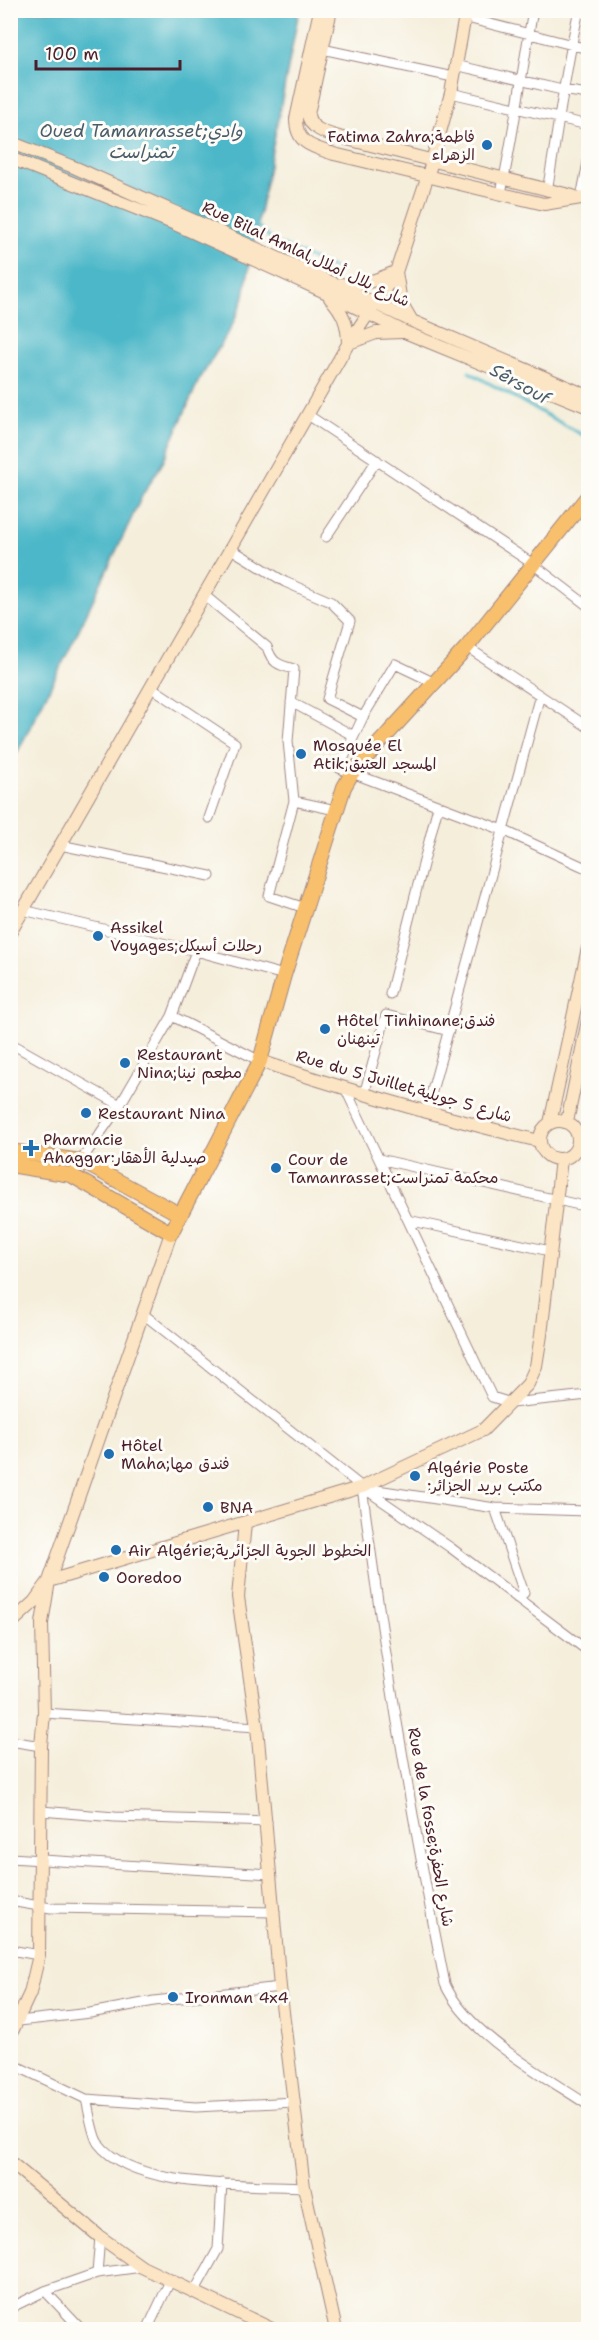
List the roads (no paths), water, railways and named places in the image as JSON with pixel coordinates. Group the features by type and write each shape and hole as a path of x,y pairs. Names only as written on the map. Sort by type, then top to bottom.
{"main road":[{"path":"10,1165 71,1175 171,1233 261,1061 284,975 344,787 352,773 467,647 588,496"},
{"path":"10,1151 81,1161 181,1215"}],"street":[{"path":"320,10 296,118 298,135 307,143 325,152 544,204 585,199"},
{"path":"331,10 308,114 308,120 314,127 333,135 585,199"},
{"path":"436,10 466,14 528,34 588,49"},
{"path":"501,193 518,108 520,80 533,10"},
{"path":"547,191 560,120 562,90 579,10"},
{"path":"10,933 348,344 396,272 428,175 451,93 466,14"},
{"path":"322,49 520,80 588,94"},
{"path":"451,93 588,125"},
{"path":"307,143 314,127"},
{"path":"325,152 331,144 333,135"},
{"name":"Rue Bilal Amlal,شارع بلال أملال","path":"10,142 76,168 329,288 368,315 410,327 588,396"},
{"name":"Rue Bilal Amlal,شارع بلال أملال","path":"10,158 329,288 375,303 410,327 588,407"},
{"path":"585,199 588,162"},
{"path":"348,344 348,333 343,314 329,288 374,281 396,272"},
{"path":"348,344 376,333 410,327 401,302 396,272"},
{"path":"308,415 533,564 588,606"},
{"path":"326,537 377,460"},
{"path":"231,549 285,582 331,602 350,621 327,699 363,717"},
{"path":"204,595 267,647 270,658 278,665 294,669 288,741 294,801 269,896 305,908"},
{"path":"467,647 588,727"},
{"path":"435,682 395,664 363,717 339,768 503,830 588,869"},
{"path":"151,687 235,743 209,818"},
{"path":"426,1113 540,695"},
{"path":"291,702 354,736"},
{"path":"294,801 336,810"},
{"path":"390,994 438,806"},
{"path":"60,845 210,876"},
{"path":"23,910 196,951 284,975"},
{"path":"550,1123 567,1122 576,1130 582,1150 561,1159 549,1156 539,1141 543,1130 550,1123 588,948"},
{"path":"71,1175 120,1105 172,1016 196,951"},
{"path":"364,1095 386,1014 449,1031"},
{"path":"172,1016 261,1061"},
{"path":"567,1122 588,1020"},
{"path":"10,1043 120,1105"},
{"name":"Rue du 5 Juillet,شارع 5 جويلية","path":"261,1061 346,1090 539,1141"},
{"path":"346,1090 492,1397 511,1403 588,1395"},
{"path":"379,1159 588,1207"},
{"path":"13,1622 34,1602 49,1581 362,1487 483,1430 528,1384 536,1366 561,1159"},
{"path":"408,1220 550,1251"},
{"path":"10,2036 19,2021 30,1993 39,1955 41,1746 44,1713 42,1623 49,1581 171,1233"},
{"path":"142,1313 362,1487 451,1548 588,1651"},
{"path":"362,1487 495,1508 586,1511"},
{"name":"Rue de la fosse;شارع الحفرة","path":"362,1487 379,1621 411,1811 445,1984 457,2006 484,2032 588,2105"},
{"path":"495,1508 524,1593 518,1598"},
{"path":"244,1523 238,1597 257,1726 280,1987 304,2187 336,2330"},
{"path":"13,1622 28,1619 42,1623"},
{"path":"44,1713 257,1726"},
{"path":"10,1741 41,1746"},
{"path":"41,1811 267,1822"},
{"path":"10,1858 271,1874"},
{"path":"10,1901 41,1907 275,1912"},
{"path":"10,1950 39,1955"},
{"path":"19,2021 90,2013 154,2001 280,1987"},
{"path":"10,2063 86,2099 196,2107 294,2102"},
{"path":"86,2099 97,2142 118,2161 152,2175 222,2183 304,2187"},
{"path":"10,2162 100,2238 142,2267 274,2330"},
{"path":"194,2292 218,2249 222,2183"},
{"path":"97,2273 100,2238"},
{"path":"10,2308 45,2291 97,2273 142,2267"},
{"path":"147,2330 170,2281"},
{"path":"45,2291 82,2330"}],"water":[{"name":"Oued Tamanrasset;وادي تمنراست","path":"11,11 299,11 243,300 231,328 198,382 162,464 143,494 74,640 11,765"}],"waterway":[{"name":"Sêrsouf","path":"256,224 273,241 337,270"},
{"name":"Sêrsouf","path":"469,372 588,438"}],"place":[{"name":"Fatima Zahra;فاطمة الزهراء","path":"487,145"},
{"name":"Mosquée El Atik;المسجد العتيق","path":"301,754"},
{"name":"Assikel Voyages;رحلات أسيكل","path":"98,936"},
{"name":"Hôtel Tinhinane;فندق تينهنان","path":"325,1029"},
{"name":"Restaurant Nina;مطعم نينا","path":"125,1063"},
{"name":"Restaurant Nina","path":"86,1113"},
{"name":"Pharmacie Ahaggar;صيدلية الأهقار","path":"31,1148"},
{"name":"Cour de Tamanrasset;محكمة تمنراست","path":"276,1168"},
{"name":"Hôtel Maha;فندق مها","path":"109,1454"},
{"name":"Algérie Poste ;مكتب بريد الجزائر","path":"415,1476"},
{"name":"BNA","path":"208,1507"},
{"name":"Air Algérie;الخطوط الجوية الجزائرية","path":"116,1550"},
{"name":"Ooredoo","path":"104,1577"},
{"name":"Ironman 4x4","path":"173,1997"}]}
